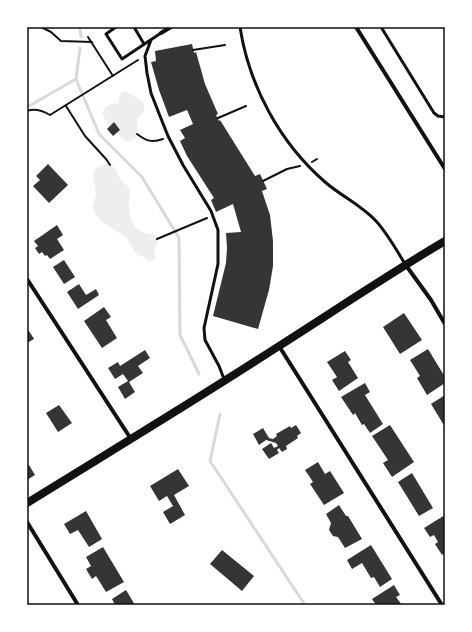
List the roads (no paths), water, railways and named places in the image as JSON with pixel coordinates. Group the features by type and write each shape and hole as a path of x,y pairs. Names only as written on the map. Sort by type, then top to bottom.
{"main road":[{"path":"27,503 279,346 405,264 445,241"}],"street":[{"path":"161,33 171,27"},
{"path":"356,27 445,169"},
{"path":"405,264 431,300 445,324"},
{"path":"27,279 131,439"},
{"path":"279,346 311,394 442,605"},
{"path":"27,522 78,605"}],"lane":[{"path":"116,27 106,34 122,59 161,33"},
{"path":"134,27 144,44"},
{"path":"240,27 249,69 263,101 281,131 307,164 325,182 375,220 405,264"},
{"path":"381,27 434,113 438,116 445,117"},
{"path":"151,40 144,56 152,93 168,136 183,165 213,215 218,230 218,264 204,328 205,340 225,380"}],"waterway":[{"path":"80,27 81,37"},
{"path":"29,106 76,79 80,48"},
{"path":"76,79 99,134 142,177 179,238 180,335 199,374"},
{"path":"220,414 210,461 305,605"}]}
